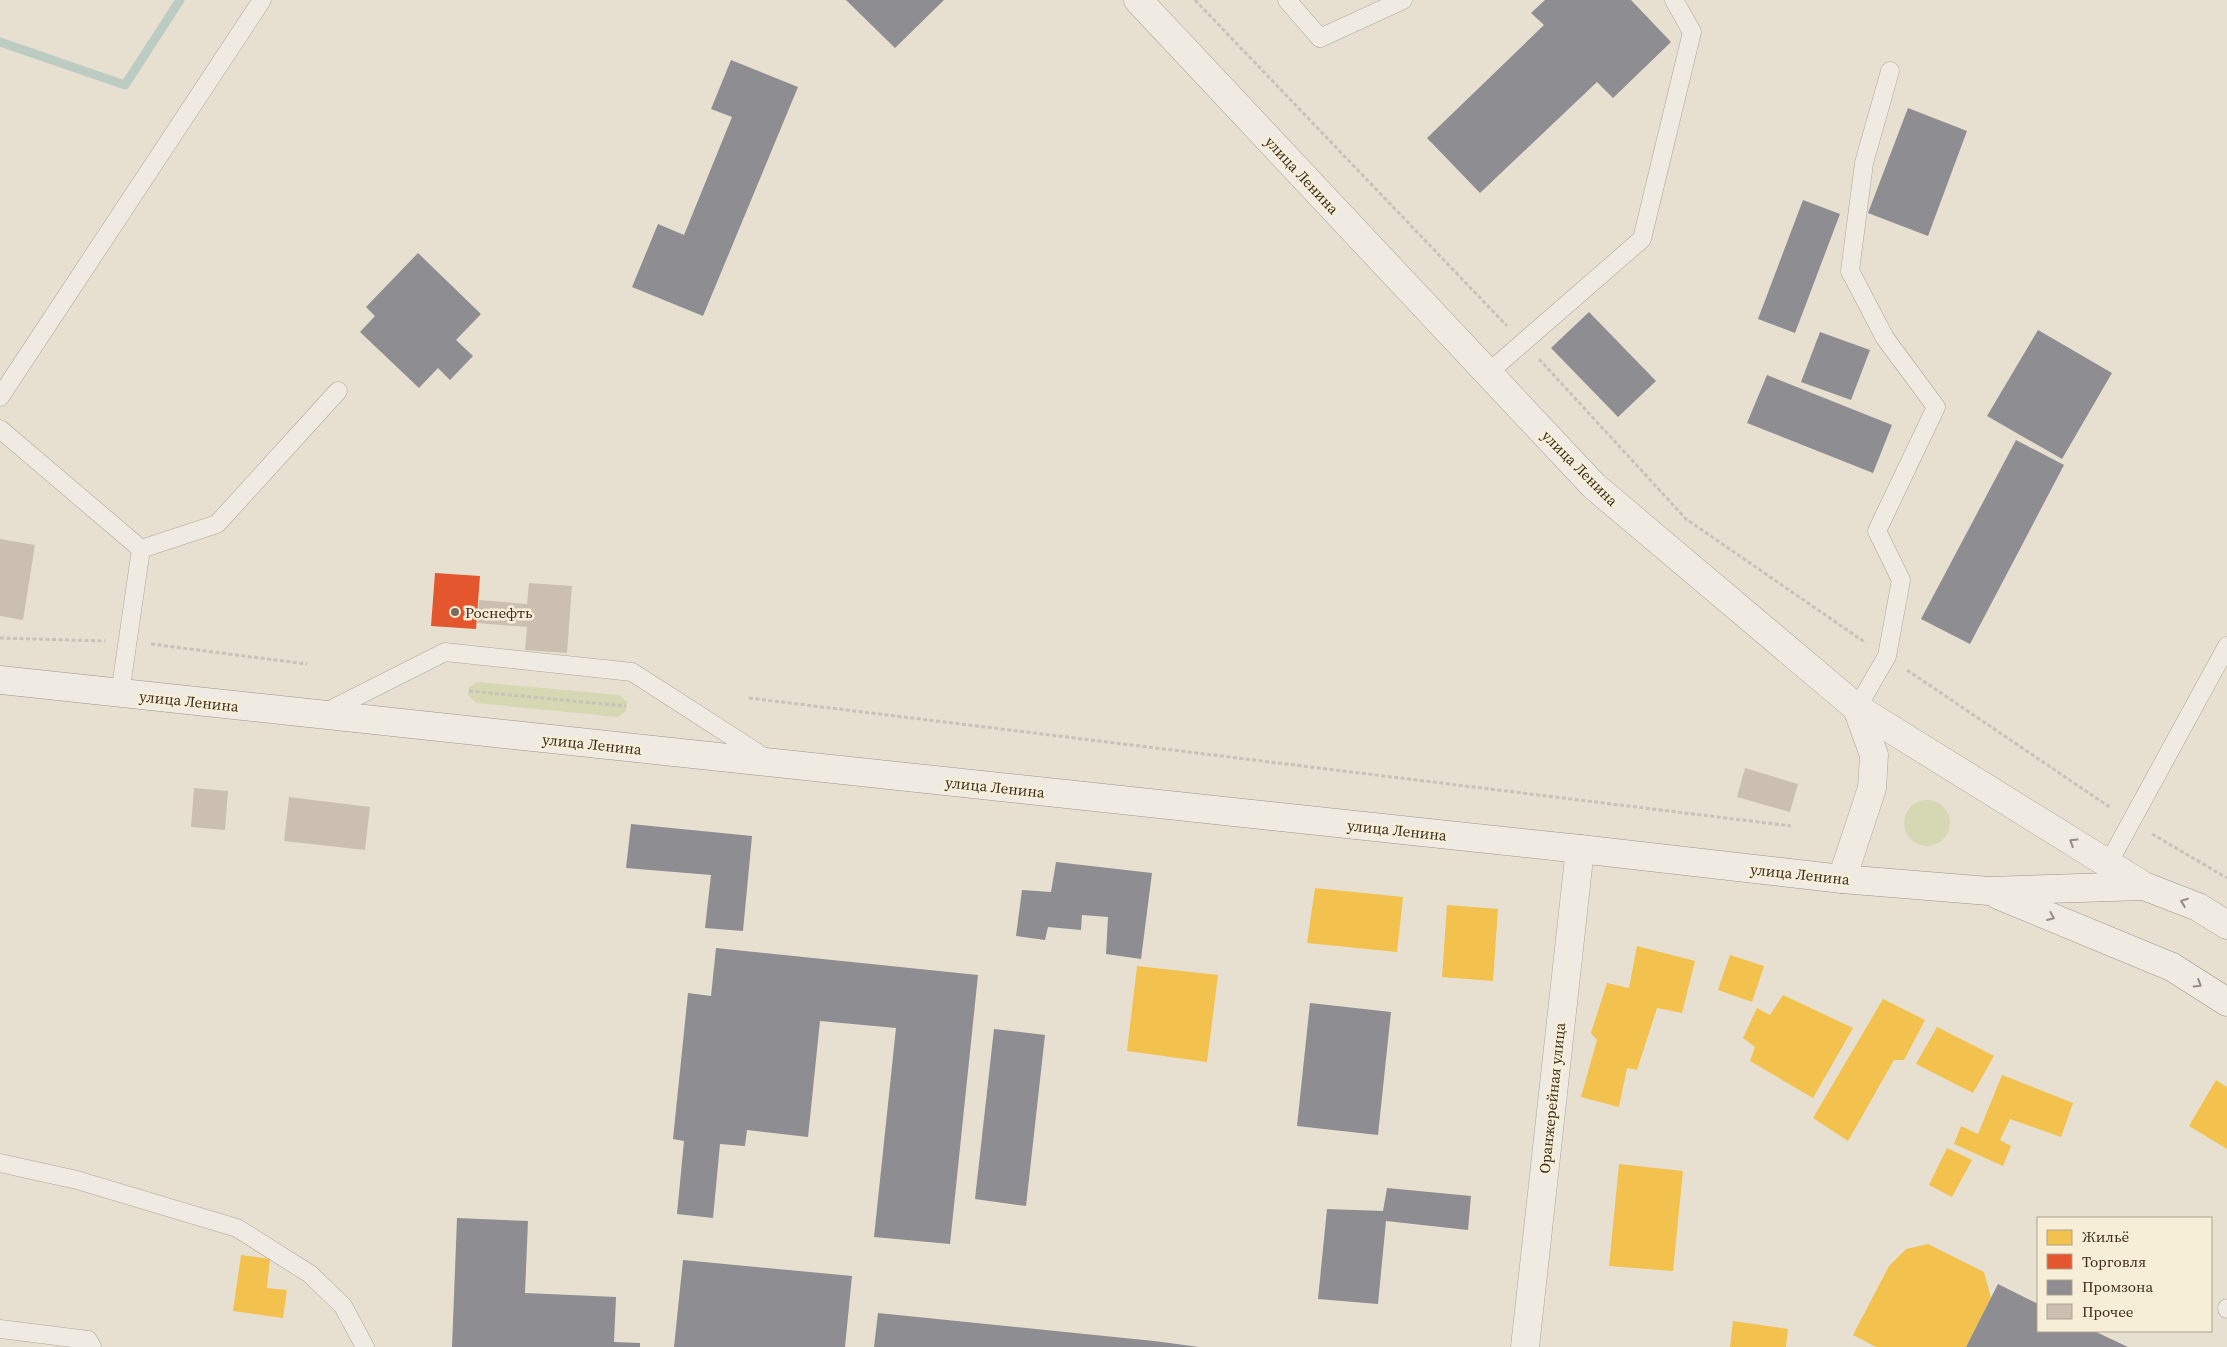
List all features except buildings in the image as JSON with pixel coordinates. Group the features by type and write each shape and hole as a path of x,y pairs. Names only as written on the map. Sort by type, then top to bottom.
{"main road":[{"name":"улица Ленина","path":"1138,0 1594,486 1857,708 2144,886 2198,908 2227,925"},
{"name":"улица Ленина","path":"0,680 1580,849 1842,879 1989,891 2144,886"},
{"path":"1842,879 1872,788 1874,754 1857,708"},
{"name":"Оранжерейная улица","path":"1525,1347 1580,849"},
{"name":"улица Ленина","path":"1989,891 2172,968 2227,1002"}],"lane":[{"path":"0,397 262,0"},
{"path":"1287,0 1320,38 1403,0"},
{"path":"1488,373 1642,239 1692,32 1674,0"},
{"path":"1857,708 1887,656 1901,580 1878,531 1936,407 1885,338 1850,271 1864,163 1890,71"},
{"path":"141,549 217,524 338,391"},
{"path":"0,429 141,549"},
{"path":"120,694 141,549"},
{"path":"2108,864 2227,646"},
{"path":"320,715 445,652 455,653 632,672 773,763"},
{"path":"0,1163 77,1180 237,1228 310,1274 343,1306 365,1347"},
{"path":"0,1329 88,1340 92,1347"}],"path":[{"path":"1195,0 1523,342 1686,519 2131,822 2227,878"},
{"path":"0,638 128,641 307,664"},
{"path":"469,691 626,706"},
{"path":"749,698 1791,826"}],"green space":[{"path":"478,682 619,695 627,702 626,711 618,717 476,703 468,695 469,687"},
{"path":"1927,800 1940,804 1946,810 1950,823 1946,836 1940,842 1927,846 1914,842 1908,836 1904,823 1908,810 1914,804"}],"waterway":[{"path":"0,42 125,85 180,0"}],"place":[{"name":"Роснефть","path":"455,612"}]}
